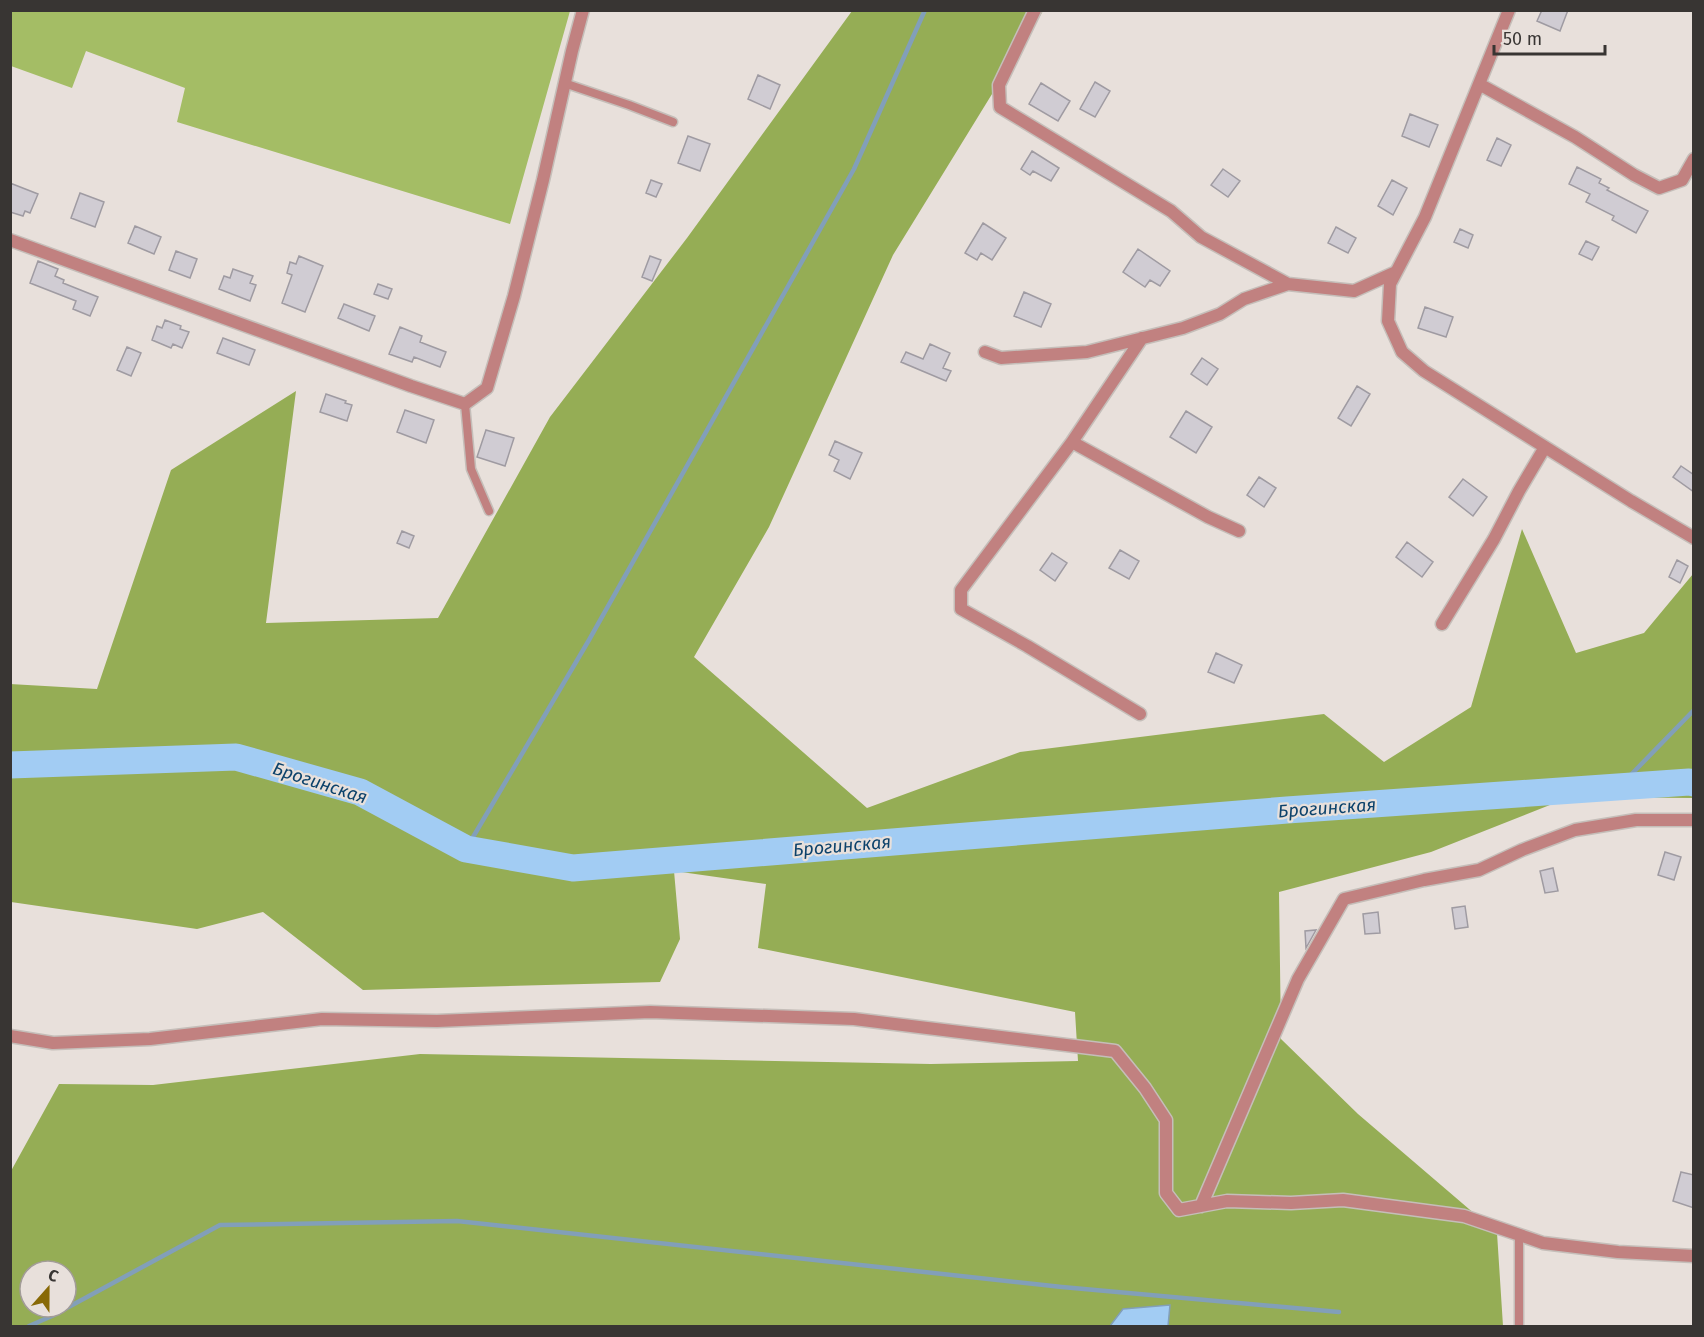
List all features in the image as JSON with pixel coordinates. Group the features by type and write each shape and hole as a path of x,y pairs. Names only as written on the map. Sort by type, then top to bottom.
{"street":[{"path":"10,240 465,404 487,388 514,296 583,10"},
{"path":"1035,10 999,85 1000,107 1171,211 1201,237 1288,284 1354,291 1396,272"},
{"path":"1509,10 1425,217 1390,284 1388,321 1402,352 1424,370 1631,501 1694,538"},
{"path":"1479,84 1575,136 1634,175 1659,188 1682,180 1694,159"},
{"path":"985,352 1001,358 1087,352 1183,328 1220,314 1244,299 1288,284"},
{"path":"1140,714 962,609 961,590 1072,442 1142,338"},
{"path":"1072,442 1208,517 1239,531"},
{"path":"1442,624 1494,539 1545,447"},
{"path":"1201,1206 1298,979 1344,899 1479,870 1522,850 1575,830 1636,820 1694,820"},
{"path":"10,1036 54,1043 150,1040 322,1019 437,1021 650,1012 854,1018 1115,1051 1145,1088 1166,1120 1166,1193 1179,1210 1227,1201 1291,1203 1343,1200 1464,1216 1543,1243 1694,1256"}],"lane":[{"path":"564,83 673,122"},
{"path":"465,404 471,469 489,511"},
{"path":"1519,1235 1519,1326"}],"green space":[{"path":"10,11 570,11 510,224 177,122 185,88 86,51 72,88 11,66"},
{"path":"852,11 1043,11 893,255 769,527 694,657 867,808 1020,752 1324,714 1384,762 1471,707 1522,529 1576,653 1644,633 1693,574 1693,798 1570,797 1431,852 1279,892 1281,1039 1358,1114 1497,1233 1503,1326 11,1326 11,1171 59,1084 153,1085 420,1054 931,1064 1078,1061 1075,1012 758,948 766,884 674,871 680,939 660,982 363,990 263,912 197,929 11,902 10,684 97,689 171,470 296,391 266,623 438,618 550,417 687,238"}],"water":[{"path":"1170,1305 1168,1326 1110,1326 1123,1309"}],"building":[{"path":"1542,10 1568,10 1560,31 1537,21"},
{"path":"758,75 780,85 770,109 748,99"},
{"path":"1095,82 1110,91 1095,117 1080,109"},
{"path":"1041,83 1070,101 1058,121 1029,104"},
{"path":"1410,114 1438,125 1429,147 1402,136"},
{"path":"688,136 710,144 700,171 678,163"},
{"path":"1497,138 1511,145 1501,166 1487,160"},
{"path":"1032,151 1059,168 1051,181 1033,171 1030,175 1021,169"},
{"path":"1577,167 1601,179 1599,183 1609,188 1607,190 1648,211 1636,233 1612,220 1614,216 1586,202 1590,194 1569,184"},
{"path":"1223,169 1240,181 1228,197 1211,185"},
{"path":"651,180 662,184 656,197 646,193"},
{"path":"1392,180 1407,188 1393,215 1378,206"},
{"path":"10,183 38,194 30,213 25,211 23,216 10,212"},
{"path":"80,193 104,202 95,227 71,218"},
{"path":"983,223 1006,238 992,260 981,253 977,260 965,253"},
{"path":"135,226 161,237 154,254 128,243"},
{"path":"1336,227 1356,238 1348,253 1328,243"},
{"path":"1460,229 1473,235 1468,248 1454,242"},
{"path":"1586,241 1599,247 1592,260 1579,254"},
{"path":"1138,249 1170,271 1160,286 1150,280 1145,287 1123,272"},
{"path":"176,251 197,259 190,278 169,270"},
{"path":"299,256 323,266 305,312 282,303 292,275 287,273 290,262 296,264"},
{"path":"650,256 661,260 652,281 642,277"},
{"path":"38,261 58,269 55,276 64,280 63,283 98,297 90,316 73,309 76,301 30,283"},
{"path":"233,269 253,276 250,283 256,285 250,301 219,289 224,276 230,278"},
{"path":"378,284 392,289 388,299 374,294"},
{"path":"1024,292 1051,304 1041,327 1014,316"},
{"path":"344,304 375,316 369,331 338,318"},
{"path":"1425,307 1453,317 1446,337 1418,328"},
{"path":"165,320 189,332 182,348 173,344 171,348 152,340 157,326 162,328"},
{"path":"400,327 422,336 420,342 446,352 440,367 414,357 412,362 389,354"},
{"path":"223,338 255,350 249,365 217,353"},
{"path":"930,344 950,353 943,368 951,371 946,381 901,362 906,352 923,359"},
{"path":"127,347 141,353 131,376 117,370"},
{"path":"1202,358 1218,369 1207,385 1191,374"},
{"path":"1357,386 1370,394 1351,426 1338,418"},
{"path":"326,394 352,405 347,421 320,412"},
{"path":"405,410 434,420 426,443 397,432"},
{"path":"1186,411 1212,427 1196,453 1170,437"},
{"path":"486,430 514,438 505,466 477,457"},
{"path":"835,441 862,453 850,479 834,471 839,460 829,455"},
{"path":"1681,466 1694,475 1694,492 1673,477"},
{"path":"1259,477 1276,488 1264,507 1247,495"},
{"path":"1463,479 1487,497 1473,516 1449,497"},
{"path":"402,531 414,536 409,548 397,543"},
{"path":"1407,542 1433,562 1422,577 1396,557"},
{"path":"1120,550 1139,561 1129,579 1109,568"},
{"path":"1052,553 1067,563 1055,581 1040,570"},
{"path":"1677,560 1688,566 1680,583 1669,577"},
{"path":"1216,653 1242,665 1234,683 1208,672"},
{"path":"1665,852 1681,857 1674,880 1658,875"},
{"path":"1553,868 1558,891 1545,893 1540,871"},
{"path":"1465,906 1468,927 1455,929 1452,908"},
{"path":"1378,912 1380,933 1365,934 1363,914"},
{"path":"1316,930 1306,948 1305,931"},
{"path":"1681,1172 1694,1175 1694,1208 1673,1201"}],"waterway":[{"path":"466,849 589,640 854,169 925,10"},
{"path":"1619,787 1694,710"},
{"name":"Брогинская","path":"10,765 236,757 360,792 466,849 573,868 1287,810 1694,783"},
{"path":"29,1326 52,1316 220,1225 457,1221 1062,1287 1339,1312"}]}
